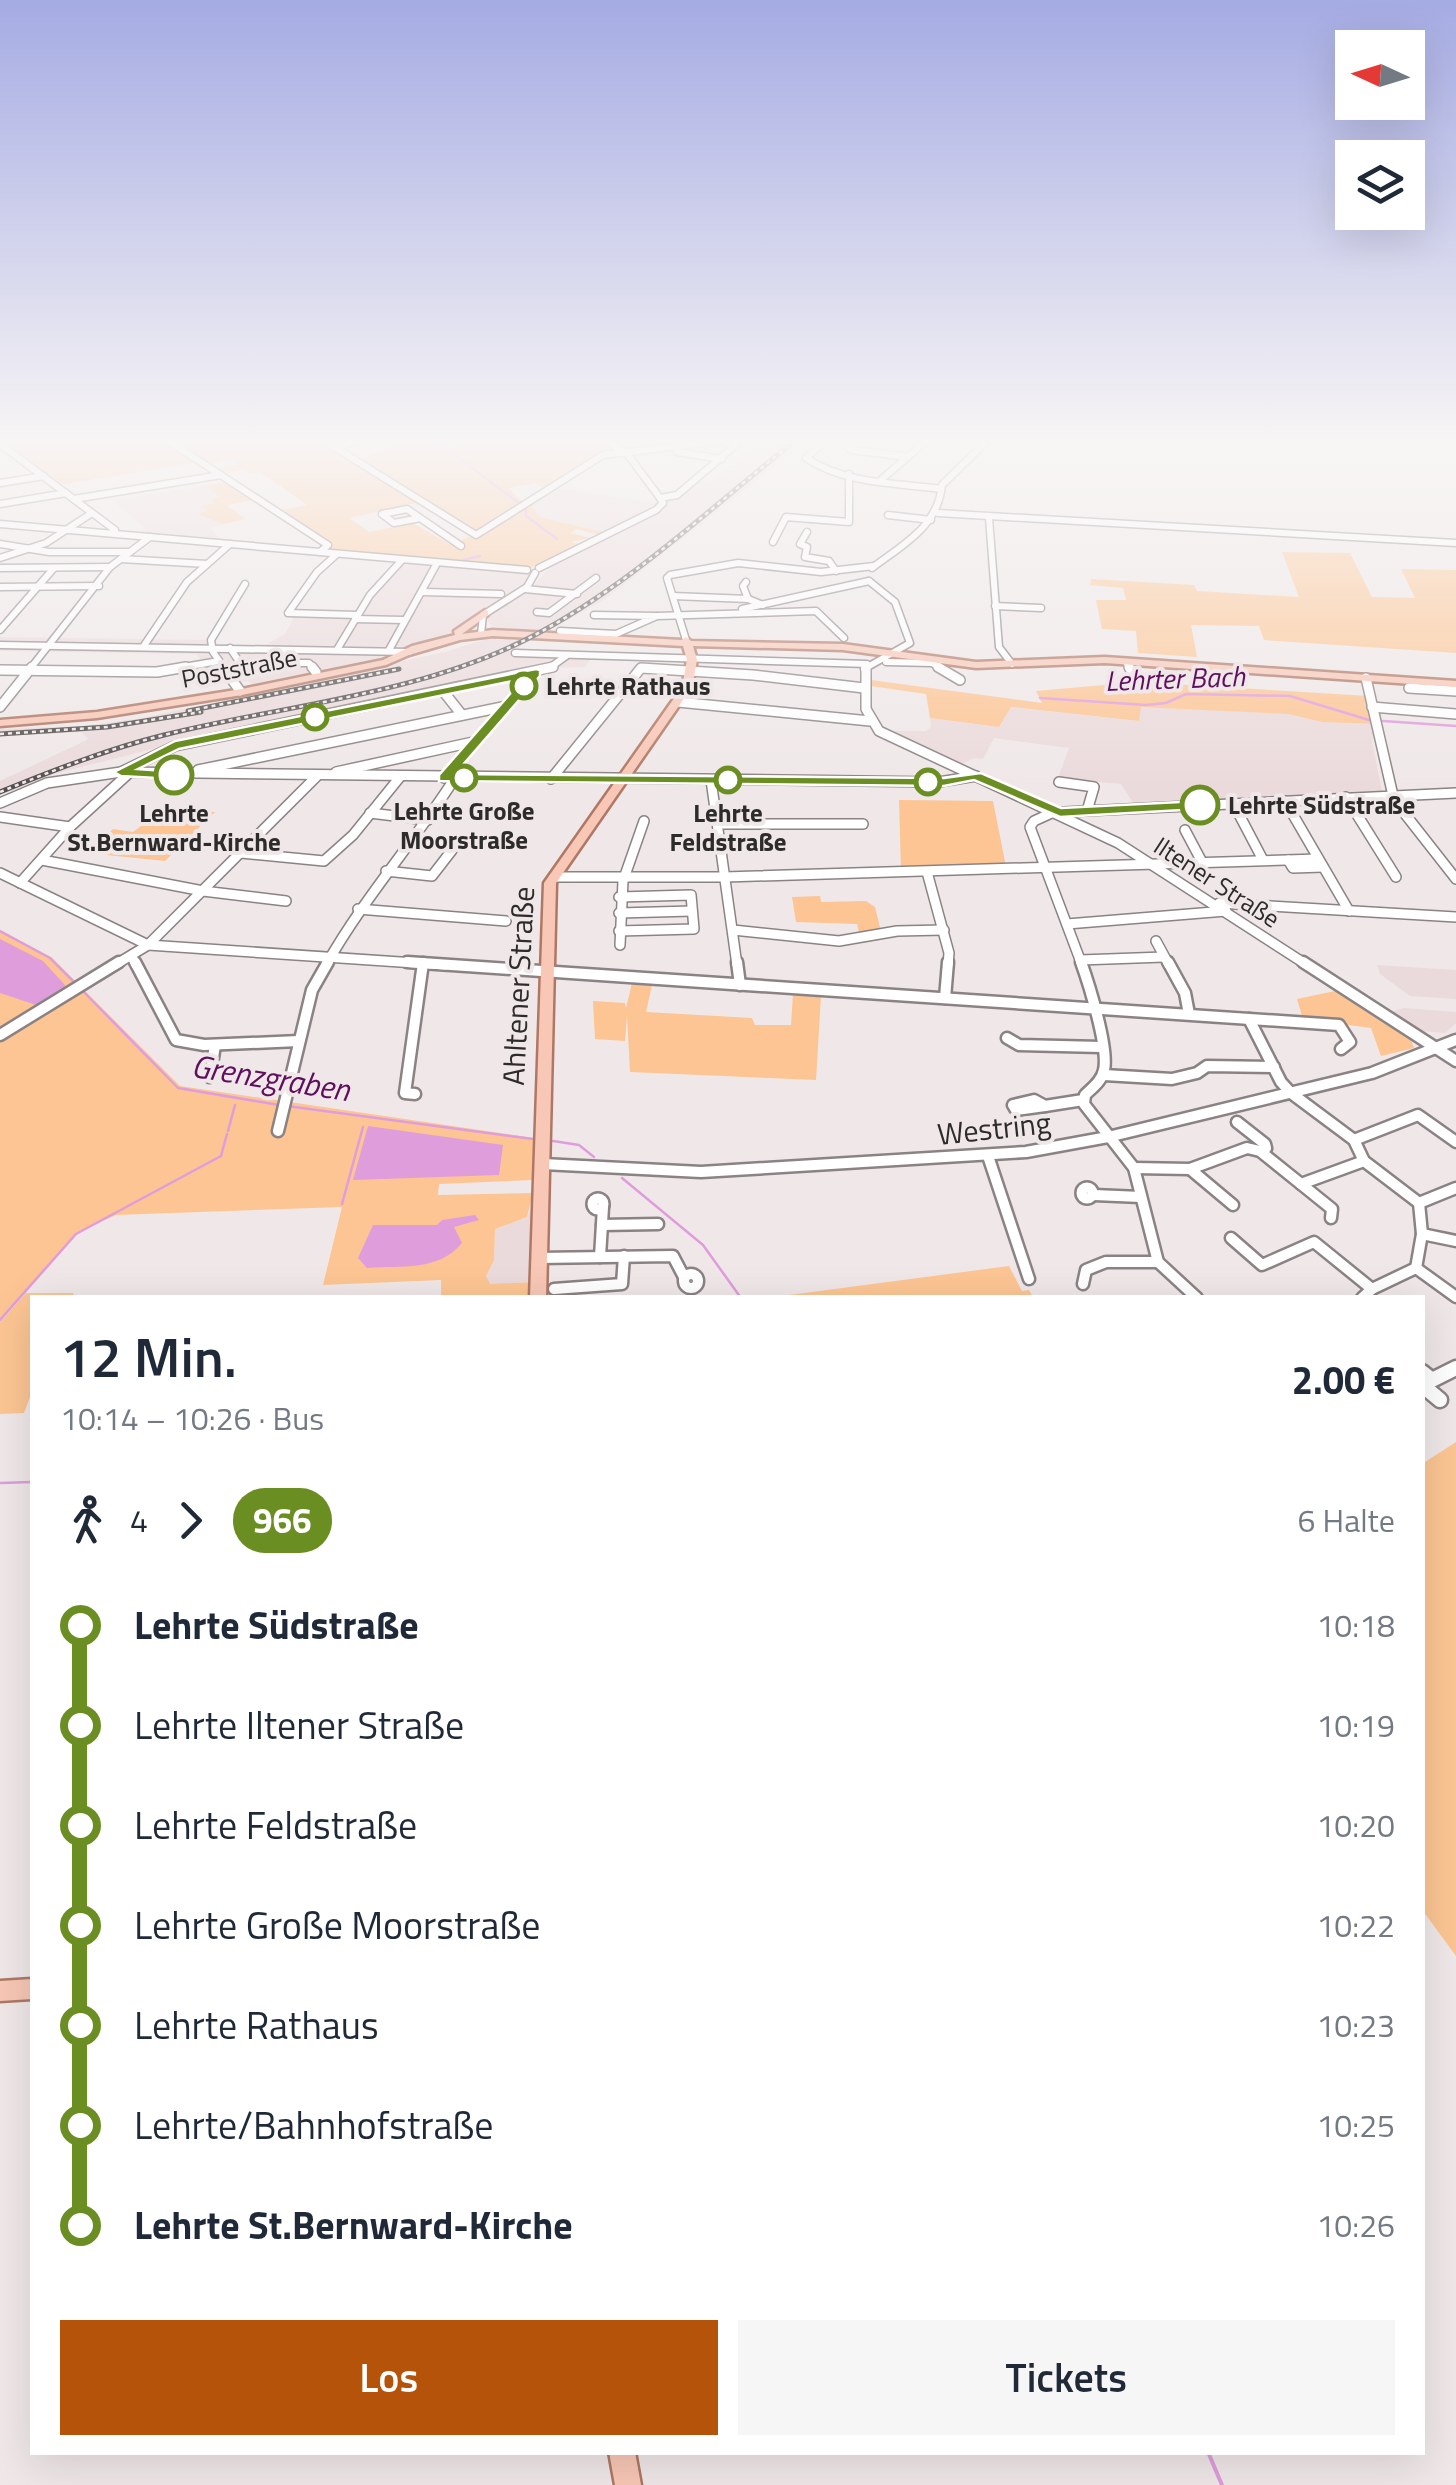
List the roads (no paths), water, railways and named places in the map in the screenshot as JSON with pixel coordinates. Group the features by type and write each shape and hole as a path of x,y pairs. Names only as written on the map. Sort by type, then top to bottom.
{"main road":[{"path":"449,636 485,613"},
{"path":"409,652 481,632 900,652"},
{"name":"Poststraße","path":"0,723 118,713 240,691 379,664 449,636 481,632"},
{"path":"687,641 810,642 960,662 1126,662 1366,678 1453,689"},
{"path":"687,641 692,665"},
{"path":"860,648 878,652 877,662"},
{"name":"Ahltener Straße","path":"546,1293 540,1258 546,972 554,877 688,688 692,665"},
{"path":"0,1991 30,1989"},
{"path":"623,2455 628,2485"}],"street":[{"path":"2,704 99,586 110,567 124,556"},
{"path":"143,647 187,582 215,556"},
{"path":"335,556 288,613 404,620"},
{"path":"358,556 534,570 567,556"},
{"path":"806,556 829,561 836,571"},
{"path":"678,702 870,721 864,688 877,662 900,652 910,641 898,620 896,604 870,581 868,573 887,556"},
{"path":"992,556 999,647 1008,664"},
{"path":"121,558 207,564"},
{"path":"338,648 370,595 402,560"},
{"path":"423,592 436,564"},
{"path":"687,641 667,578 670,575 725,564 836,571 874,566"},
{"path":"0,568 110,567"},
{"path":"0,630 54,568"},
{"path":"481,632 485,613 525,588 534,570"},
{"path":"537,612 549,613 596,578"},
{"path":"721,613 870,581"},
{"path":"746,582 743,586 748,599"},
{"path":"240,691 213,652 211,636 245,584"},
{"path":"0,588 99,586"},
{"path":"525,588 577,594"},
{"path":"392,650 418,592 501,594"},
{"path":"673,596 748,599 780,615"},
{"path":"996,606 1042,608"},
{"path":"594,614 816,612 844,638"},
{"path":"560,631 616,634 656,616"},
{"path":"0,645 215,647 305,655"},
{"path":"230,648 244,666"},
{"path":"231,677 244,666 338,648 409,652"},
{"path":"515,654 692,665 864,688"},
{"path":"305,655 316,672"},
{"path":"20,884 124,774 175,746 536,673 552,668 566,656"},
{"path":"552,779 641,668 723,660 925,662 960,680"},
{"path":"0,670 156,672 219,661"},
{"path":"947,670 960,662"},
{"path":"1126,662 1136,679"},
{"path":"444,778 536,673"},
{"path":"1366,678 1392,795 1406,820 1456,880"},
{"path":"1372,708 1454,713 1453,689 1409,688"},
{"path":"443,691 462,715"},
{"path":"174,775 507,706"},
{"name":"Iltener Straße","path":"870,721 879,731 904,744 1058,812 1152,864 1456,1061"},
{"path":"0,1035 148,945 316,776 474,742"},
{"path":"0,804 47,783 124,774 944,782 976,776"},
{"path":"241,853 324,861 353,835 400,778"},
{"path":"278,1132 312,990 358,909 456,778"},
{"path":"712,780 740,985"},
{"path":"944,782 944,800"},
{"path":"1059,782 1094,786 1087,811"},
{"path":"1046,1106 1084,1100 1104,1075 1094,1009 1080,960 1030,827 1034,821 1058,812 1456,793"},
{"path":"1346,798 1396,876"},
{"path":"1285,801 1349,911"},
{"path":"1233,803 1263,860"},
{"path":"370,813 428,820"},
{"path":"0,817 70,827"},
{"path":"620,944 620,879 630,846 644,821"},
{"path":"718,824 862,824"},
{"path":"1184,830 1202,862"},
{"path":"386,871 432,876 456,845 412,839"},
{"path":"1437,857 1456,856"},
{"path":"42,860 203,891 286,901"},
{"path":"554,877 725,877 1263,860 1288,860 1293,868 1320,863"},
{"path":"927,872 949,953 945,998"},
{"path":"0,873 148,945 1339,1025 1350,1042 1340,1049"},
{"path":"619,897 691,895 694,929 620,931"},
{"path":"1214,903 1456,917"},
{"path":"358,909 506,921"},
{"path":"619,913 692,911"},
{"path":"1067,924 1226,911"},
{"path":"733,930 827,941 897,931 944,930"},
{"path":"1156,941 1184,993 1189,1014"},
{"path":"132,957 176,1040 214,1045 299,1041"},
{"path":"1080,960 1164,957"},
{"path":"415,1094 406,1093 423,964"},
{"path":"1250,1019 1291,1093 1354,1140 1364,1161 1419,1203 1422,1234 1416,1268"},
{"path":"1007,1038 1019,1046 1101,1048"},
{"name":"Westring","path":"543,1164 701,1172 988,1156 1108,1138 1372,1073 1456,1040"},
{"path":"210,1077 214,1045"},
{"path":"1104,1075 1185,1077 1199,1074 1207,1066 1274,1067"},
{"path":"1084,1100 1108,1138 1134,1168 1158,1262 1194,1295"},
{"path":"1354,1140 1418,1116 1456,1142"},
{"path":"1237,1122 1265,1144 1266,1148 1260,1151"},
{"path":"1134,1168 1190,1169 1248,1148 1260,1151 1332,1209 1330,1218"},
{"path":"988,1156 1029,1279"},
{"path":"1302,1184 1364,1161"},
{"path":"1190,1169 1220,1195"},
{"path":"1419,1203 1456,1188"},
{"path":"1094,1195 1140,1197"},
{"path":"600,1256 603,1207"},
{"path":"602,1225 658,1224"},
{"path":"1422,1234 1456,1241"},
{"path":"1231,1238 1262,1264 1314,1242 1367,1293 1416,1268"},
{"path":"546,1293 622,1284 624,1256"},
{"path":"540,1258 673,1256 684,1278"},
{"path":"1083,1284 1086,1270 1106,1262 1158,1262"},
{"path":"1416,1268 1456,1297"},
{"path":"1440,1400 1425,1380 1456,1368"}],"waterway":[{"path":"463,560 480,556"},
{"name":"Lehrter Bach","path":"1040,698 1146,705 1166,703 1186,694 1290,696 1369,720"},
{"name":"Lehrter Bach","path":"1383,721 1456,726"},
{"name":"Grenzgraben","path":"0,931 50,958 75,983"},
{"name":"Grenzgraben","path":"80,988 178,1088 279,1105"},
{"path":"228,1131 235,1105"},
{"name":"Grenzgraben","path":"287,1106 533,1139"},
{"path":"342,1204 363,1127"},
{"path":"0,1320 76,1234 221,1156 227,1134"},
{"name":"Grenzgraben","path":"553,1141 579,1145 594,1157"},
{"name":"Grenzgraben","path":"622,1178 703,1245 739,1295"},
{"path":"0,1483 30,1482"},
{"name":"Grenzgraben","path":"1209,2455 1222,2485"}],"railway":[{"path":"0,792 143,741 350,697 442,673 529,638 600,596 654,556"},
{"path":"188,711 399,669"},
{"path":"0,734 107,727 201,712"}],"place":[{"name":"Lehrte Rathaus","path":"524,686"},
{"name":"Lehrte St.Bernward-Kirche","path":"174,775"},
{"name":"Lehrte Große Moorstraße","path":"464,778"},
{"name":"Lehrte Feldstraße","path":"728,780"},
{"name":"Lehrte Südstraße","path":"1200,805"}]}
